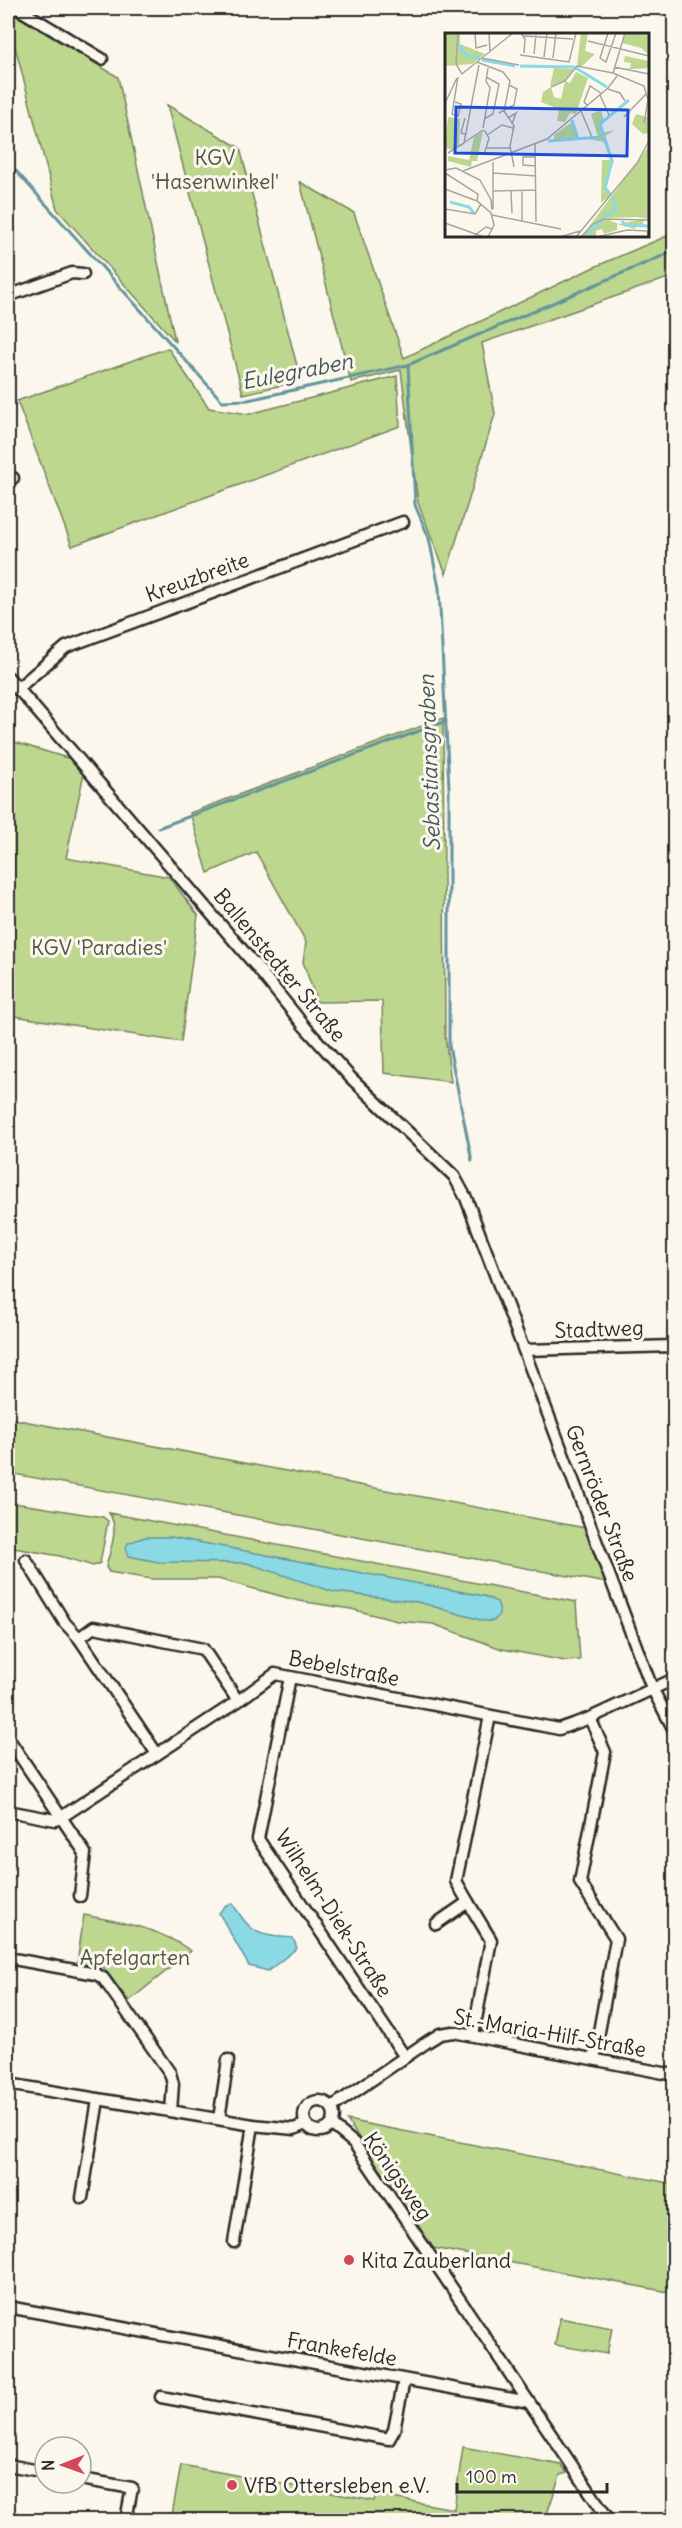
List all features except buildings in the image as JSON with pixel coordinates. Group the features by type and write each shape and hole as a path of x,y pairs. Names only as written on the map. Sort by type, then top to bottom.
{"street":[{"path":"16,8 102,58"},
{"path":"8,296 72,273 84,274"},
{"name":"Kreuzbreite","path":"17,688 66,647 403,522"},
{"name":"Ballenstedter Straße","path":"8,677 256,966 305,1028 351,1078 454,1176 466,1198 499,1287"},
{"name":"Gernröder Straße","path":"499,1287 525,1350 652,1688 675,1730"},
{"name":"Stadtweg","path":"525,1350 675,1346"},
{"path":"26,1560 65,1623 79,1638 158,1754"},
{"path":"79,1638 94,1627 203,1649 238,1701"},
{"name":"Bebelstraße","path":"60,1818 238,1701 274,1674 556,1729 590,1718 675,1679"},
{"name":"Wilhelm-Diek-Straße","path":"290,1677 258,1839 405,2057"},
{"path":"473,2035 491,1940 456,1881 490,1716"},
{"path":"590,1718 605,1752 580,1882 616,1939 594,2059"},
{"path":"8,1738 85,1853 80,1896"},
{"path":"8,1811 55,1820 60,1818"},
{"path":"436,1924 468,1902"},
{"path":"8,1958 96,1974 103,1978 170,2073 173,2084 171,2111"},
{"name":"St.-Maria-Hilf-Straße","path":"332,2107 440,2034 453,2032 675,2075"},
{"path":"219,2119 228,2060"},
{"path":"8,2084 253,2125 294,2129 306,2124"},
{"path":"82,2198 98,2100"},
{"path":"325,2102 332,2107 335,2115 332,2125 322,2131 316,2131 306,2124 304,2112 311,2103 325,2102"},
{"path":"234,2242 253,2125"},
{"name":"Königsweg","path":"332,2125 354,2144 529,2402"},
{"name":"Frankefelde","path":"8,2307 529,2402"},
{"path":"161,2397 389,2439 394,2430 404,2380"},
{"path":"529,2402 609,2520"},
{"path":"8,2465 33,2470"},
{"path":"93,2481 132,2488 126,2520"}],"green space":[{"path":"8,10 118,77 175,341 57,209 8,19"},
{"name":"KGV 'Hasenwinkel'","path":"167,105 240,148 301,381 243,394"},
{"path":"300,182 354,213 404,358 592,268 674,233 674,276 482,343 495,414 446,574 418,503 401,370 351,382"},
{"path":"168,348 209,408 249,414 397,376 400,426 72,546 17,401"},
{"path":"443,718 445,1035 451,1082 384,1073 382,1001 317,1002 303,962 306,942 256,852 208,873 190,813"},
{"name":"KGV 'Paradies'","path":"8,740 67,758 69,754 84,773 66,858 169,877 198,915 181,1042 8,1015"},
{"path":"8,1418 585,1528 607,1583 8,1473"},
{"path":"8,1502 103,1517 108,1521 100,1563 93,1566 60,1556 8,1547"},
{"path":"109,1513 576,1602 580,1660 565,1661 502,1649 433,1624 397,1621 351,1609 299,1601 218,1579 151,1579 109,1572 106,1567 112,1546 114,1526"},
{"name":"Apfelgarten","path":"84,1915 153,1931 191,1951 129,2001 103,1967 77,1963"},
{"path":"347,2120 674,2184 674,2293 433,2248"},
{"path":"560,2318 612,2328 607,2354 555,2345"},
{"name":"VfB Ottersleben e.V.","path":"463,2447 561,2465 567,2473 560,2475 545,2520 171,2520 181,2465 374,2501 376,2495 454,2509"}],"water":[{"path":"145,1537 171,1537 484,1596 497,1602 499,1612 494,1621 484,1621 418,1602 334,1592 247,1563 158,1562 129,1556 126,1548 128,1543"},
{"path":"233,1904 251,1928 271,1936 293,1938 297,1948 268,1971 249,1966 219,1913 226,1905"}],"waterway":[{"name":"Eulegraben","path":"8,162 222,401 248,400 408,365 674,251"},
{"name":"Sebastiansgraben","path":"408,365 415,505 429,538 439,588 449,788 449,1046 472,1161"},
{"path":"158,828 446,721"}],"place":[{"name":"Kita Zauberland","path":"349,2260"},
{"name":"VfB Ottersleben e.V.","path":"232,2485"}]}
